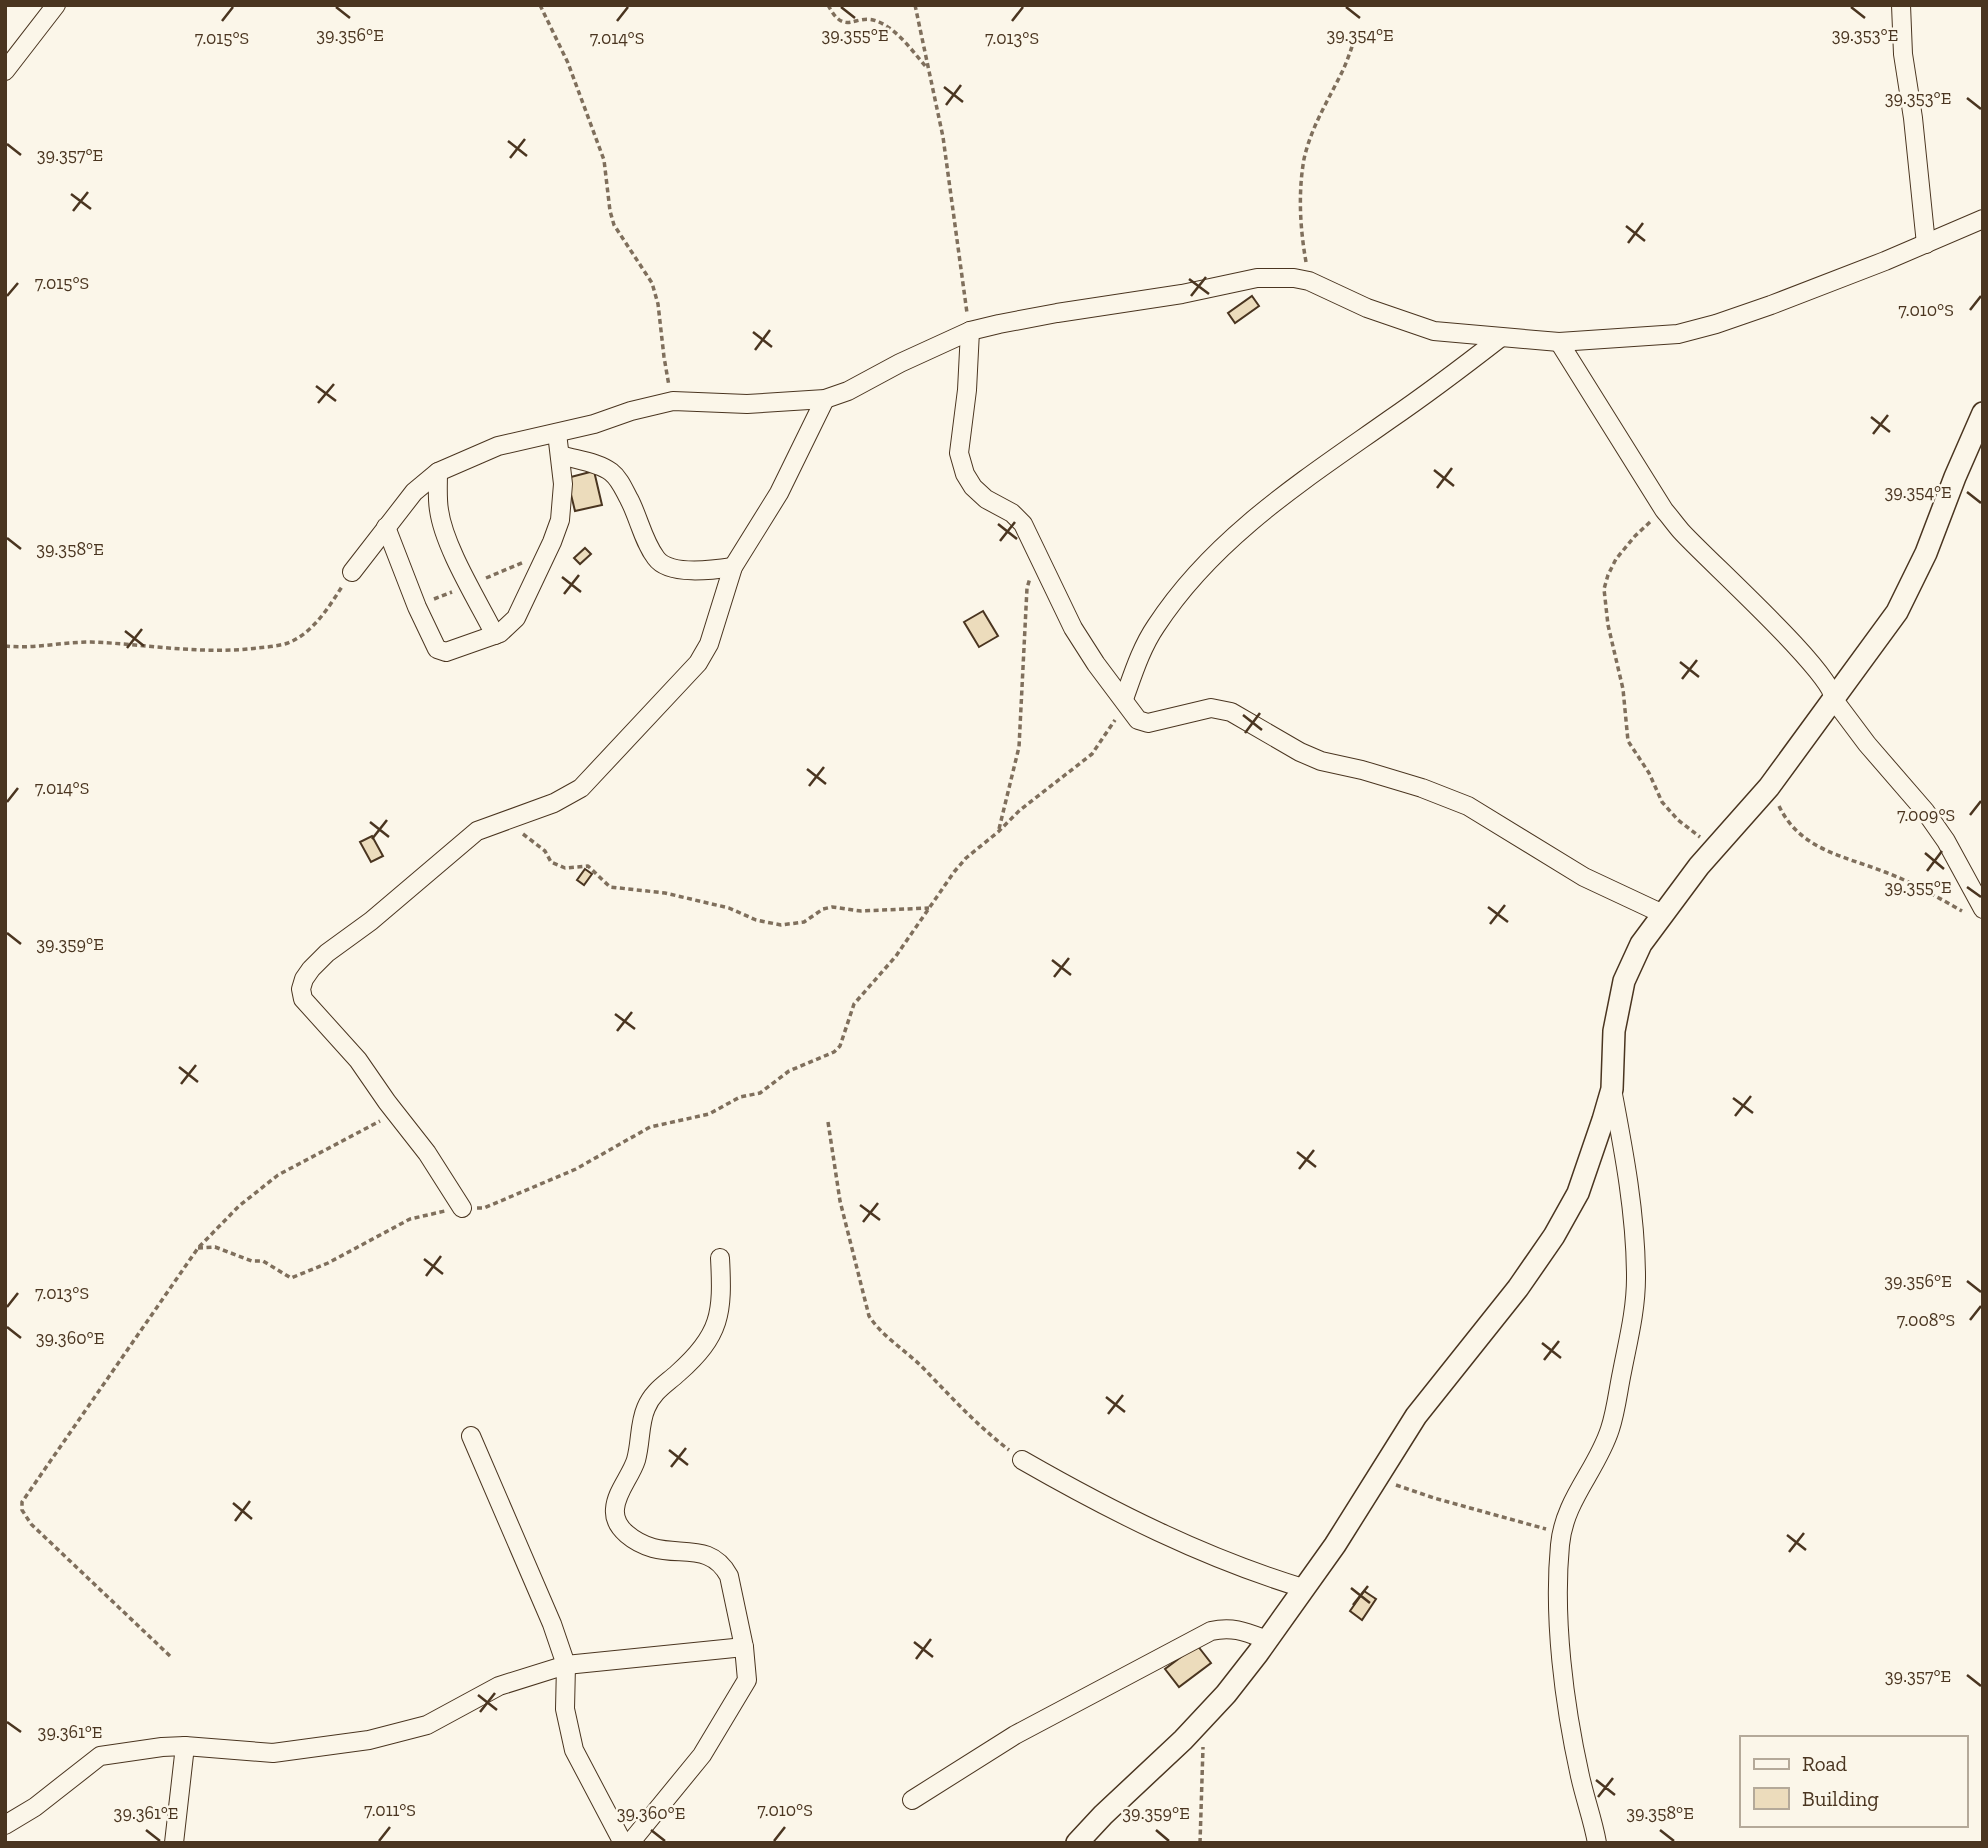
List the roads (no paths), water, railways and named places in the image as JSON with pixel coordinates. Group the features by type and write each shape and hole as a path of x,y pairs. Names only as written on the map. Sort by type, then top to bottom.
{"street":[{"path":"5,71 56,5"},
{"path":"1900,5 1903,54 1913,118 1926,244"},
{"path":"352,572 414,492 438,472 498,446 557,433 673,401 747,404 825,399 848,391 900,363 970,331 1257,278 1294,278 1309,281 1367,308 1434,331 1559,342 1678,334 1716,324 1815,288 1983,219"},
{"path":"970,331 967,390 959,453 965,474 973,487 986,499 1012,513 1023,524 1073,628 1138,720 1149,723 1211,708 1231,712 1300,752 1321,761 1422,788 1468,806 1584,877 1663,914"},
{"path":"1124,699 1135,666 1155,627 1181,593 1230,540 1310,474 1500,338"},
{"path":"1559,342 1664,510 1686,537 1781,630 1834,694 1834,700 1867,744 1932,821 1946,841 1978,913"},
{"path":"462,1208 427,1153 358,1060 303,999 301,989 304,979 327,953 371,921 477,831 554,803 581,788 698,663 709,644 733,566 779,493 825,399"},
{"path":"1077,1843 1226,1694 1335,1545 1416,1416 1518,1289 1554,1236 1578,1193 1594,1153 1612,1089 1614,1031 1624,981 1641,944 1699,866 1769,787 1877,642 1909,588 1983,413"},
{"path":"386,527 417,607 437,649 441,651 495,635 516,618 560,520 563,503 561,455 557,433"},
{"path":"561,455 599,466 615,475 634,509 651,550 661,564 709,571 733,566"},
{"path":"438,472 442,521 495,635"},
{"path":"1597,1843 1580,1776 1565,1683 1558,1581 1562,1534 1573,1497 1610,1429 1633,1318 1636,1280 1631,1211 1627,1171 1612,1089"},
{"path":"631,1843 702,1755 747,1680 744,1647 729,1576 724,1567 705,1554 655,1548 639,1542 624,1532 615,1520 614,1507 635,1462 641,1421 655,1391 692,1361 717,1324 722,1293 720,1258"},
{"path":"471,1436 552,1624 566,1665 565,1709 574,1750 623,1843"},
{"path":"1022,1460 1077,1492 1196,1549 1252,1572 1303,1588"},
{"path":"912,1800 1015,1735 1211,1632 1225,1628 1238,1629 1266,1640"},
{"path":"5,1825 35,1807 100,1756 185,1746 273,1753 369,1740 427,1724 499,1686 566,1665 744,1647"},
{"path":"174,1843 185,1746"}]}
